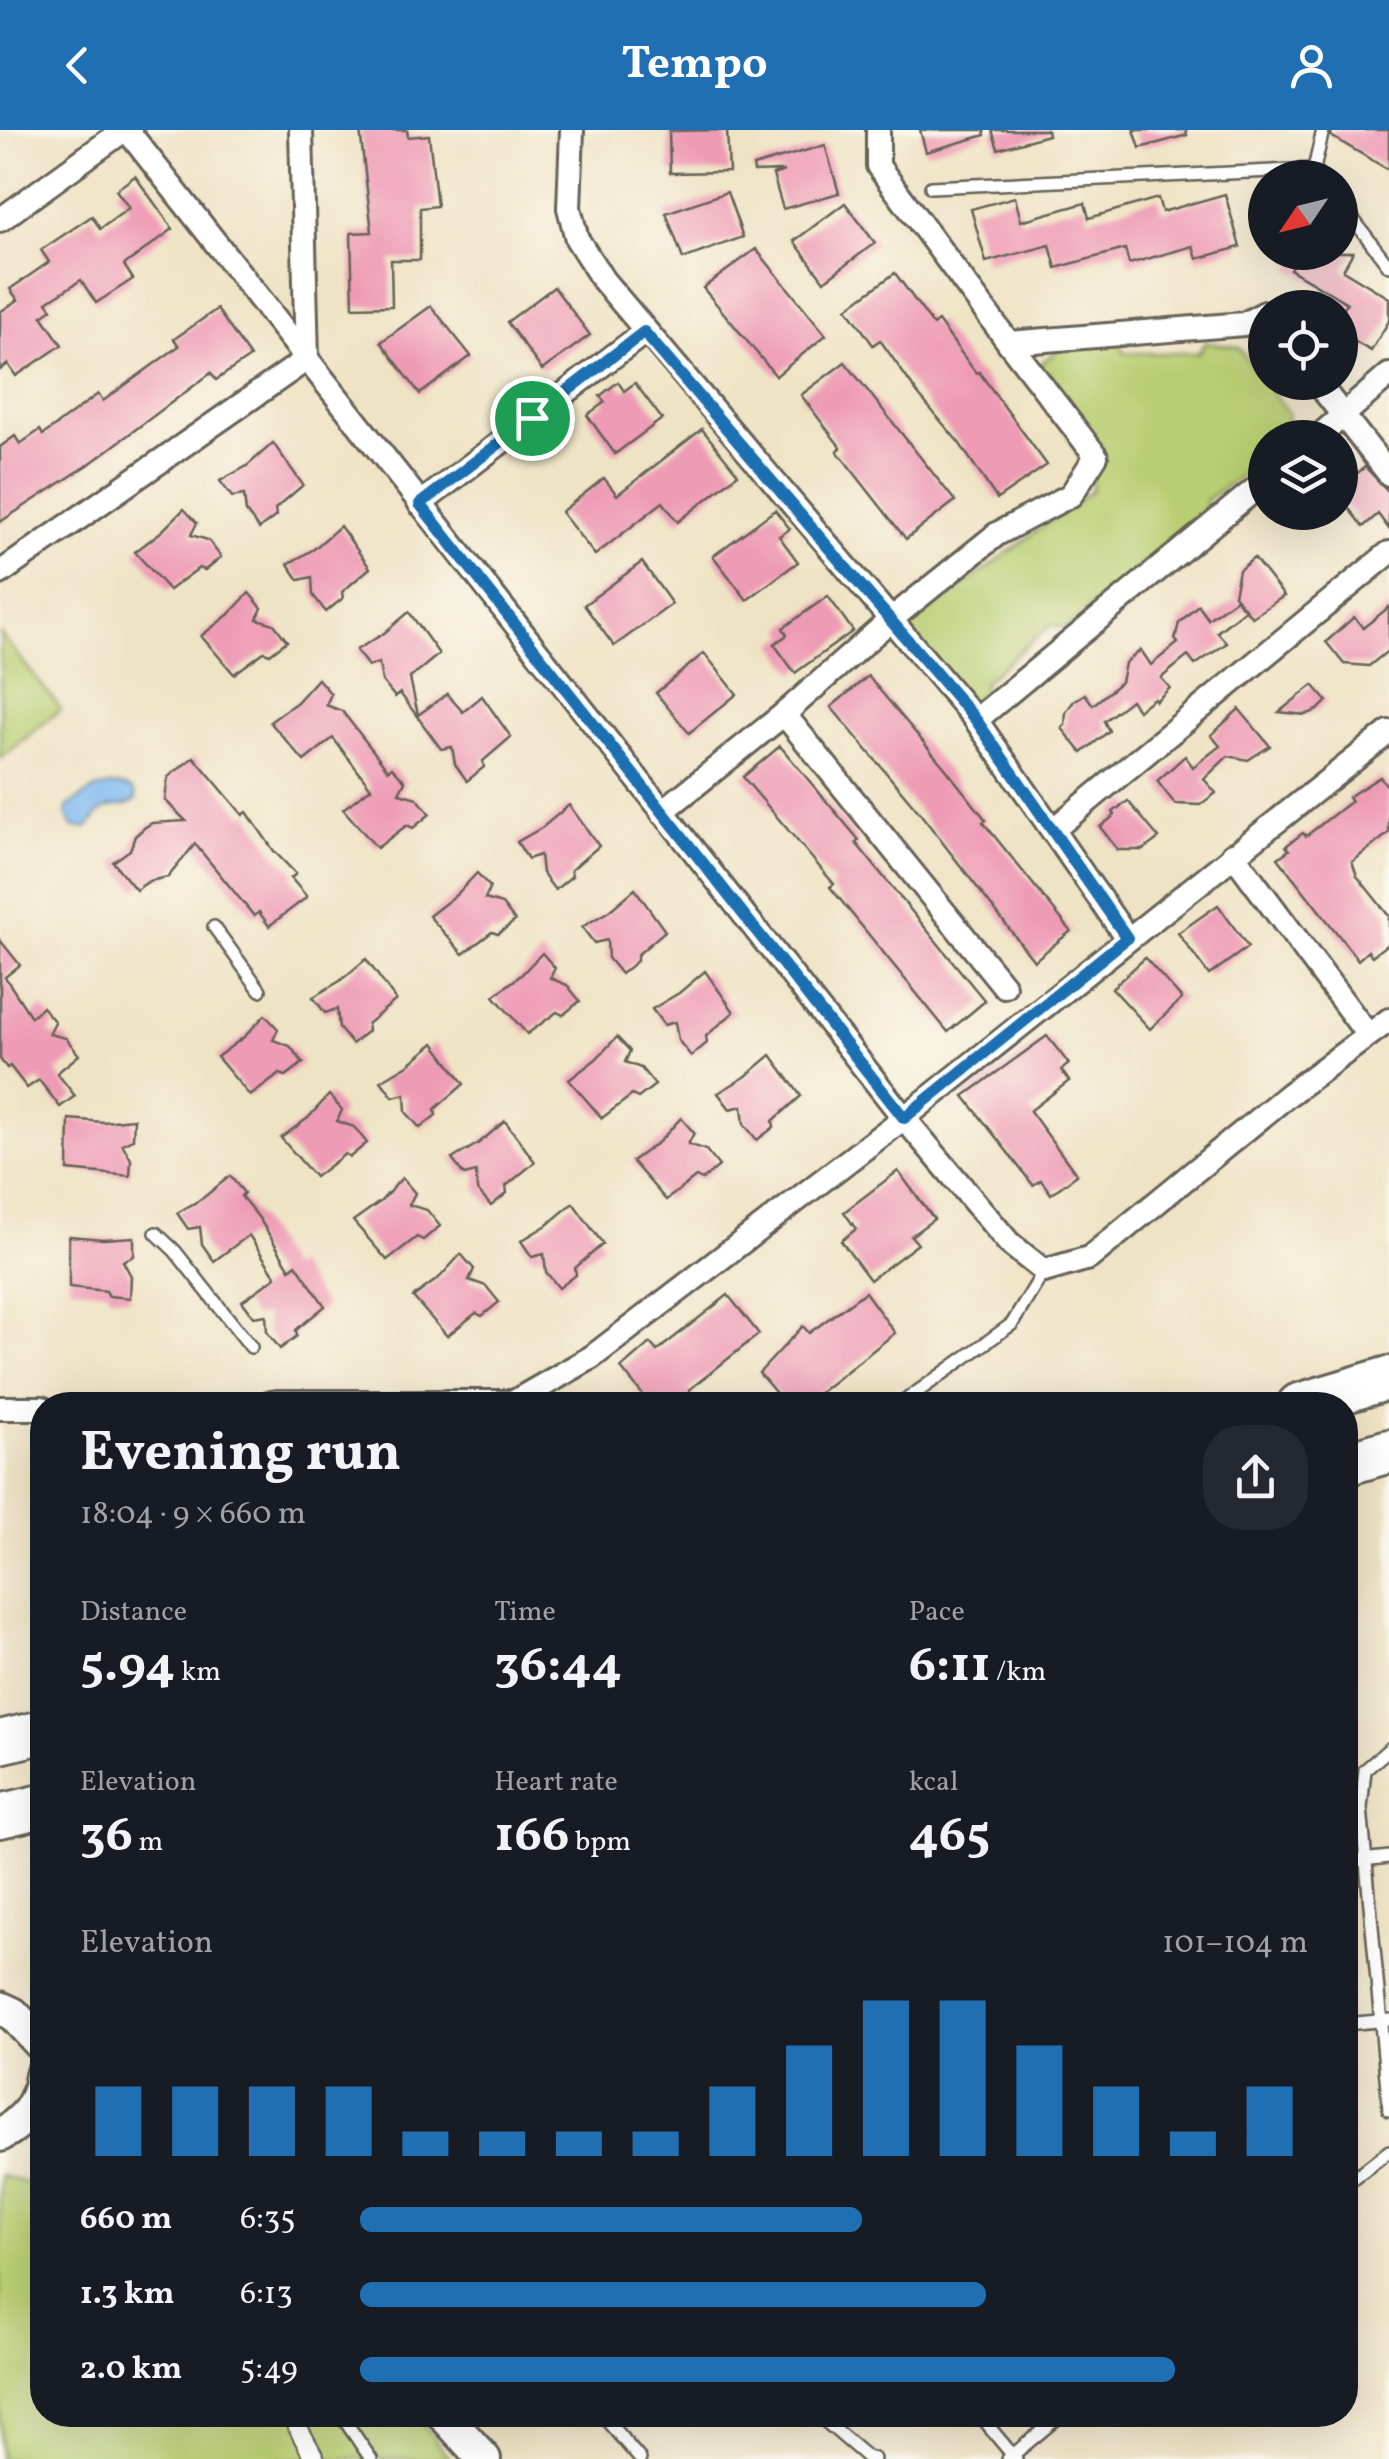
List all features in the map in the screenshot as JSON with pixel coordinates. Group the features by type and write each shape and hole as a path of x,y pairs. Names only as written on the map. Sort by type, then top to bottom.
{"highway":[{"path":"1342,1392 1389,1378"},
{"path":"1358,1460 1389,1450"},
{"path":"0,1742 30,1735"},
{"path":"0,1816 30,1809"}],"main road":[{"path":"0,2008 13,2014 30,2031"},
{"path":"0,2135 30,2111"},
{"path":"0,2135 30,2135"},
{"path":"455,2427 484,2459"},
{"path":"461,2427 484,2459"}],"street":[{"path":"0,220 126,130 904,1118 1009,1244 1044,1271 1089,1258 1288,1095 1389,1020"},
{"path":"301,130 307,359"},
{"path":"572,130 569,208 577,239 602,280 976,720 1127,938"},
{"path":"662,812 998,534 1071,495 1096,456 878,166 878,130"},
{"path":"1009,343 1248,322"},
{"path":"420,504 644,332"},
{"path":"0,573 307,359"},
{"path":"1338,420 1389,375"},
{"path":"1330,400 1389,474"},
{"path":"976,720 1248,495"},
{"path":"1054,829 1389,553"},
{"path":"784,714 1004,986"},
{"path":"531,1392 592,1357 904,1118 1389,732"},
{"path":"1234,854 1368,1036"},
{"path":"0,1408 30,1408"},
{"path":"297,2427 314,2459"}],"lane":[{"path":"1320,160 1323,130"},
{"path":"931,187 1248,176"},
{"path":"1358,226 1389,266"},
{"path":"214,928 260,990"},
{"path":"156,1233 175,1251 251,1347"},
{"path":"917,1392 1012,1324 1044,1271"},
{"path":"1389,1750 1365,1770 1361,1808 1384,2021 1389,2110"},
{"path":"1358,1861 1389,1857"},
{"path":"1358,2023 1384,2021"},
{"path":"1358,2174 1389,2151"},
{"path":"349,2427 372,2459"},
{"path":"612,2427 640,2459"},
{"path":"832,2427 874,2459"},
{"path":"988,2427 1012,2458 1047,2427"}],"green space":[{"path":"1118,341 1125,353 1198,353 1206,342 1238,347 1248,360 1248,400 1278,400 1288,413 1287,420 1248,420 1248,471 1206,500 1205,514 1065,628 1051,625 983,682 984,692 965,707 905,629 1092,490 1092,480 1033,370 1059,349"},
{"path":"0,633 61,709 0,759"},
{"path":"0,2175 30,2184 30,2427 425,2427 450,2459 0,2459"}],"water":[{"path":"115,785 132,790 136,800 103,810 86,828 73,827 66,813 68,806 95,789"}],"building":[{"path":"360,130 407,130 408,137 429,135 437,206 420,208 420,260 391,260 392,306 353,307 351,233 372,232"},
{"path":"727,130 729,172 670,173 669,131"},
{"path":"920,130 984,130 985,135 926,152"},
{"path":"992,130 1047,130 1048,135 998,149"},
{"path":"1134,130 1186,130 1187,135 1140,148"},
{"path":"1332,130 1389,130 1389,170 1331,136"},
{"path":"825,145 839,193 783,209 773,175 784,171 754,172 753,166"},
{"path":"135,176 173,229 124,265 133,279 96,303 81,280 47,302 52,309 42,316 62,345 16,376 8,364 0,370 0,312 18,300 10,289 49,262 41,250 92,216 100,229 129,208 116,190"},
{"path":"727,192 743,237 683,259 666,213"},
{"path":"1225,194 1240,247 1197,259 1193,246 1129,264 1125,249 1056,268 1050,245 986,262 971,209 1015,197 1021,221 1085,203 1089,218 1158,198 1162,212"},
{"path":"845,203 875,243 824,281 794,241"},
{"path":"756,249 826,335 776,376 703,288"},
{"path":"1292,270 1343,270 1389,298 1389,321 1371,351 1358,343 1358,290 1325,290"},
{"path":"895,273 933,325 938,321 979,372 1047,465 997,499 880,340 873,345 847,308"},
{"path":"554,287 590,335 542,370 507,322"},
{"path":"431,306 471,356 420,394 381,342"},
{"path":"217,309 250,357 216,380 211,373 88,465 0,522 0,447 15,436 20,444 40,430 43,435 98,394 103,401 179,346 174,339"},
{"path":"845,362 955,501 906,539 837,451 841,448 801,395"},
{"path":"618,382 624,391 635,383 662,419 615,454 587,415 605,402 600,396"},
{"path":"702,429 738,474 678,522 663,502 595,555 561,512 604,478 617,495"},
{"path":"273,443 303,485 259,529 246,512 244,495 232,497 220,481 247,466"},
{"path":"1365,467 1389,492 1389,529 1378,514 1363,527 1358,520 1358,473"},
{"path":"184,509 197,523 191,535 208,540 221,557 169,590 135,552"},
{"path":"775,510 790,529 779,536 798,562 747,600 713,556"},
{"path":"340,526 370,568 326,612 313,595 312,577 299,580 288,564 314,549"},
{"path":"1254,558 1284,596 1252,617 1234,595 1239,570"},
{"path":"642,562 672,604 614,646 584,605"},
{"path":"249,593 262,608 257,619 274,624 287,641 234,674 201,636"},
{"path":"828,596 853,631 795,673 774,644 787,635 783,628"},
{"path":"1236,599 1245,610 1217,632 1227,643 1195,665 1188,656 1161,678 1170,688 1156,701 1154,698 1138,710 1131,700 1104,721 1109,731 1082,753 1062,728 1074,701 1085,694 1093,705 1121,682 1125,663 1141,650 1151,665 1178,643 1175,639 1179,623 1198,605 1208,619"},
{"path":"1389,607 1389,650 1369,666 1344,664 1326,642 1354,617 1363,628"},
{"path":"409,612 439,654 410,678 418,715 447,694 463,712 482,696 511,737 467,781 455,764 452,747 441,749 400,693 395,697 382,681 379,663 368,666 356,650"},
{"path":"704,653 737,694 689,733 656,693"},
{"path":"868,676 1071,931 1034,961 919,812 831,707"},
{"path":"318,679 331,694 326,705 342,711 388,770 392,767 405,781 399,793 417,798 430,814 413,828 407,825 377,848 343,809 371,788 333,738 304,761 270,722 297,702"},
{"path":"1313,685 1327,701 1318,710 1305,715 1279,712"},
{"path":"1239,709 1270,746 1248,760 1228,756 1204,779 1216,793 1200,805 1175,804 1157,781 1185,756 1193,767 1220,746 1211,735"},
{"path":"780,746 985,1001 948,1032 830,887 834,884 743,777"},
{"path":"194,757 243,815 247,812 296,874 291,878 307,897 269,926 259,912 254,916 195,844 168,877 149,881 136,890 113,862 130,850 135,836 152,823 186,821 165,800 168,777"},
{"path":"1380,777 1389,788 1389,833 1352,862 1357,876 1389,916 1389,943 1372,956 1368,951 1358,960 1278,858 1289,850 1286,846 1303,833 1306,836 1351,801 1348,797"},
{"path":"1128,801 1159,838 1143,850 1118,850 1100,827"},
{"path":"569,805 599,846 555,890 542,873 540,855 528,859 517,842"},
{"path":"477,873 490,887 485,899 502,904 515,921 498,934 492,932 463,954 429,916"},
{"path":"635,889 665,931 621,974 608,958 607,940 594,943 582,927"},
{"path":"1218,905 1248,947 1209,975 1178,933"},
{"path":"0,940 20,965 5,977 31,1017 42,1007 55,1022 49,1034 66,1038 79,1055 57,1073 75,1096 60,1107 39,1080 27,1088 0,1059"},
{"path":"542,953 555,968 550,978 567,985 580,1001 527,1034 494,996"},
{"path":"1145,958 1182,999 1150,1029 1112,988"},
{"path":"366,959 396,1000 367,1024 368,1031 352,1044 339,1028 337,1009 325,1013 313,997"},
{"path":"705,971 734,1012 706,1036 707,1043 691,1056 678,1040 675,1022 664,1025 652,1009"},
{"path":"265,1015 278,1029 273,1040 290,1046 303,1063 250,1096 217,1057"},
{"path":"1047,1036 1069,1064 1061,1070 1069,1081 1030,1111 1077,1175 1051,1194 1041,1180 1033,1185 964,1096"},
{"path":"617,1037 630,1051 625,1062 641,1068 655,1085 638,1098 632,1095 602,1118 569,1080"},
{"path":"434,1043 464,1084 420,1128 406,1112 405,1094 393,1097 381,1081"},
{"path":"771,1055 801,1096 757,1140 744,1124 742,1106 730,1109 718,1093"},
{"path":"329,1095 342,1110 337,1121 354,1127 367,1143 315,1177 281,1138 308,1118"},
{"path":"681,1118 694,1133 688,1144 706,1150 719,1166 702,1180 696,1177 666,1200 632,1161 660,1141"},
{"path":"69,1119 134,1119 133,1139 122,1144 131,1159 130,1176 68,1170"},
{"path":"505,1121 535,1162 506,1186 507,1193 491,1206 477,1190 476,1172 464,1175 452,1159"},
{"path":"898,1171 934,1219 911,1236 918,1244 870,1280 841,1241 856,1229 844,1212"},
{"path":"230,1176 290,1269 296,1264 325,1306 280,1349 267,1332 266,1315 254,1317 242,1301 276,1277 249,1235 214,1261 202,1244 200,1227 188,1229 177,1213"},
{"path":"402,1178 415,1193 409,1205 427,1210 440,1226 423,1240 417,1237 387,1260 353,1221 381,1201"},
{"path":"573,1203 603,1244 559,1288 546,1272 544,1254 532,1257 521,1241"},
{"path":"69,1236 134,1237 134,1256 123,1261 131,1276 130,1298 69,1287"},
{"path":"461,1254 474,1269 469,1280 486,1286 499,1302 482,1316 476,1313 447,1336 413,1297 440,1277"},
{"path":"865,1292 895,1333 820,1392 775,1392 759,1373 803,1326 809,1333"},
{"path":"728,1295 759,1334 691,1392 640,1392 621,1368 650,1343 657,1351"}],"route":[{"path":"644,332 976,720 1127,938 904,1118 420,504 532,418 644,332"}]}
